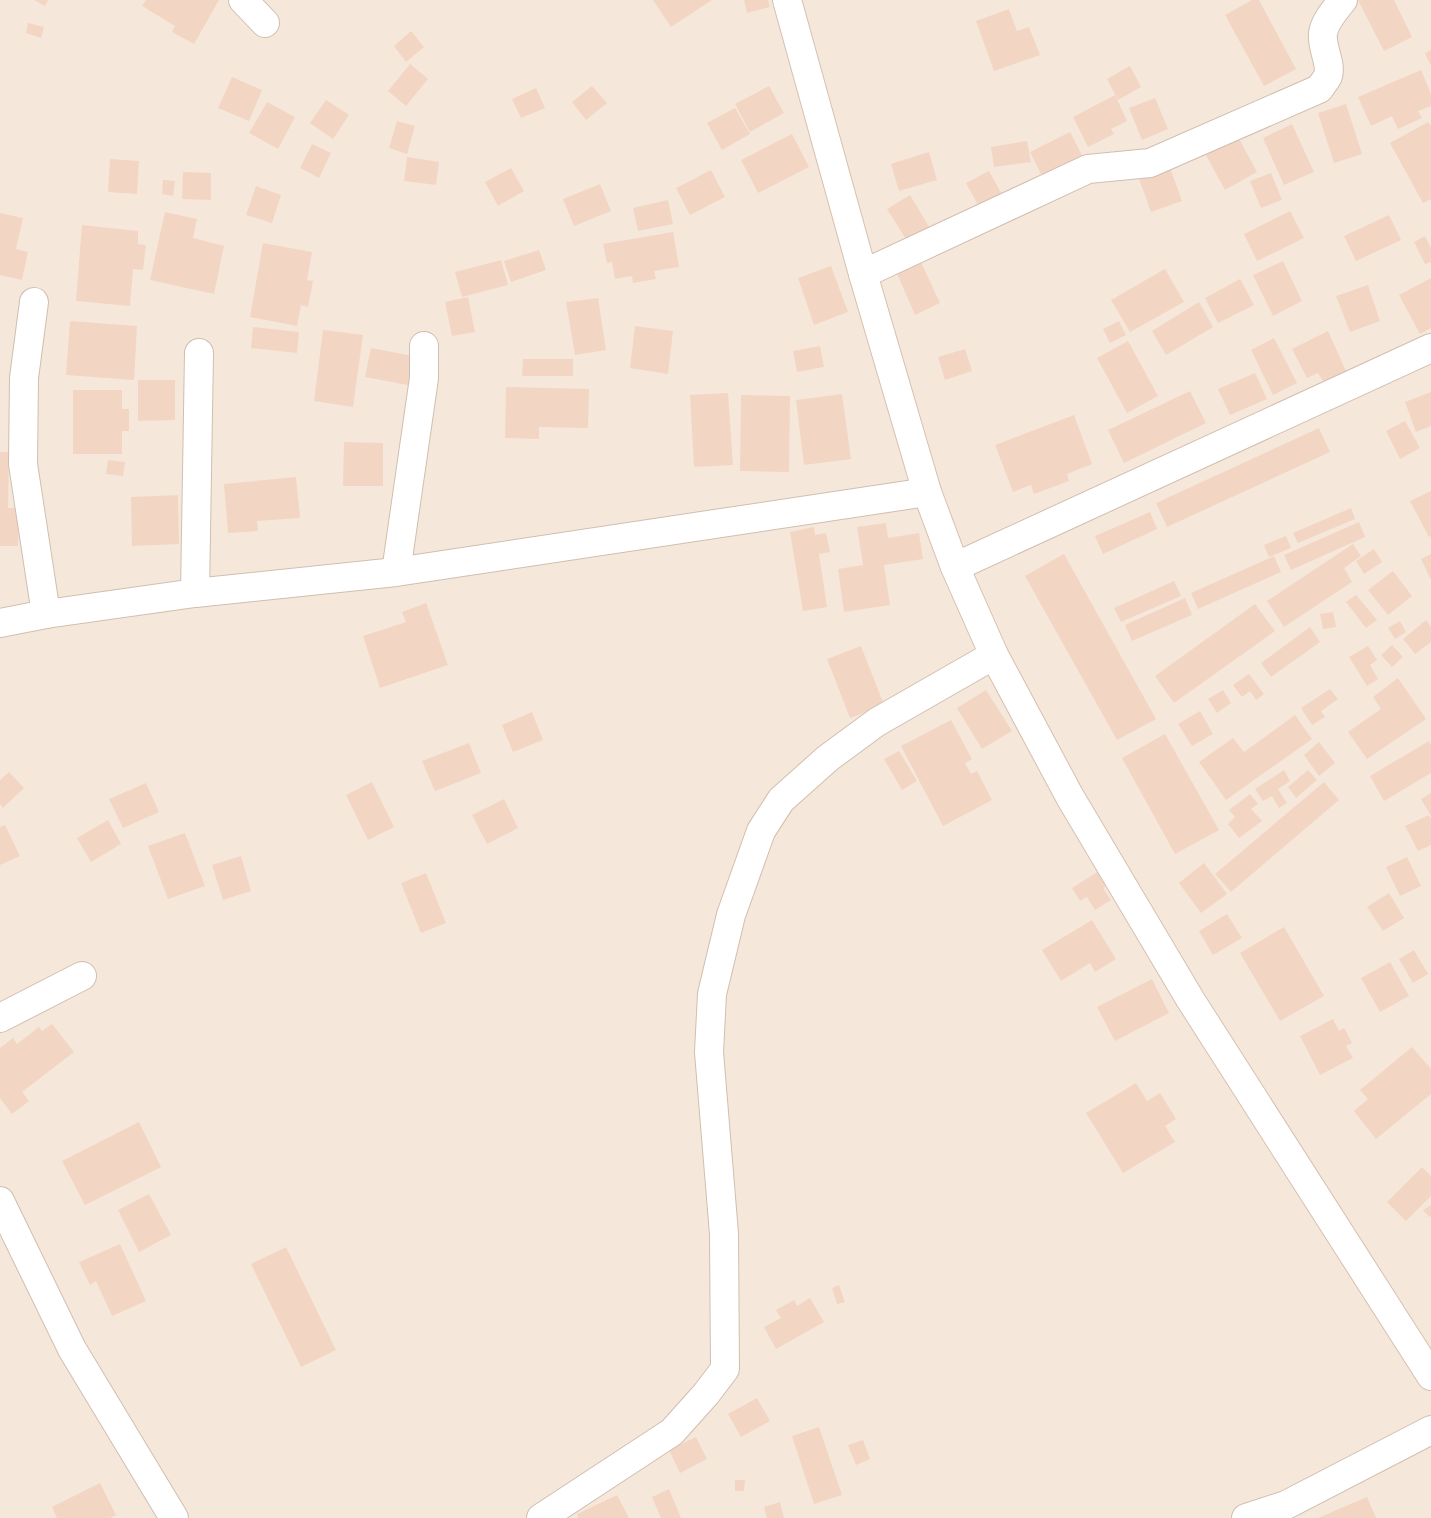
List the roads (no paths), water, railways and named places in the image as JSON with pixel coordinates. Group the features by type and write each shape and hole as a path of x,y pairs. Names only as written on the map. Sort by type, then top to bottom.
{"street":[{"path":"243,0 265,23"},
{"path":"788,0 862,274 927,492 955,567 994,655 1070,796 1190,998 1431,1376"},
{"path":"862,274 1088,169 1150,163 1320,89 1329,74 1323,44 1323,32 1329,18 1342,0"},
{"path":"34,302 24,378 23,464 46,614"},
{"path":"396,572 424,378 424,346"},
{"path":"955,567 1431,348"},
{"path":"195,593 199,352"},
{"path":"0,623 46,614 195,593 396,572 927,492"},
{"path":"541,1518 672,1432 706,1394 724,1368 724,1234 709,1052 712,994 731,914 761,831 781,800 828,758 877,722 994,655"},
{"path":"0,1018 82,976"},
{"path":"0,1201 72,1349 174,1518"},
{"path":"1246,1518 1286,1505 1431,1430"}]}
